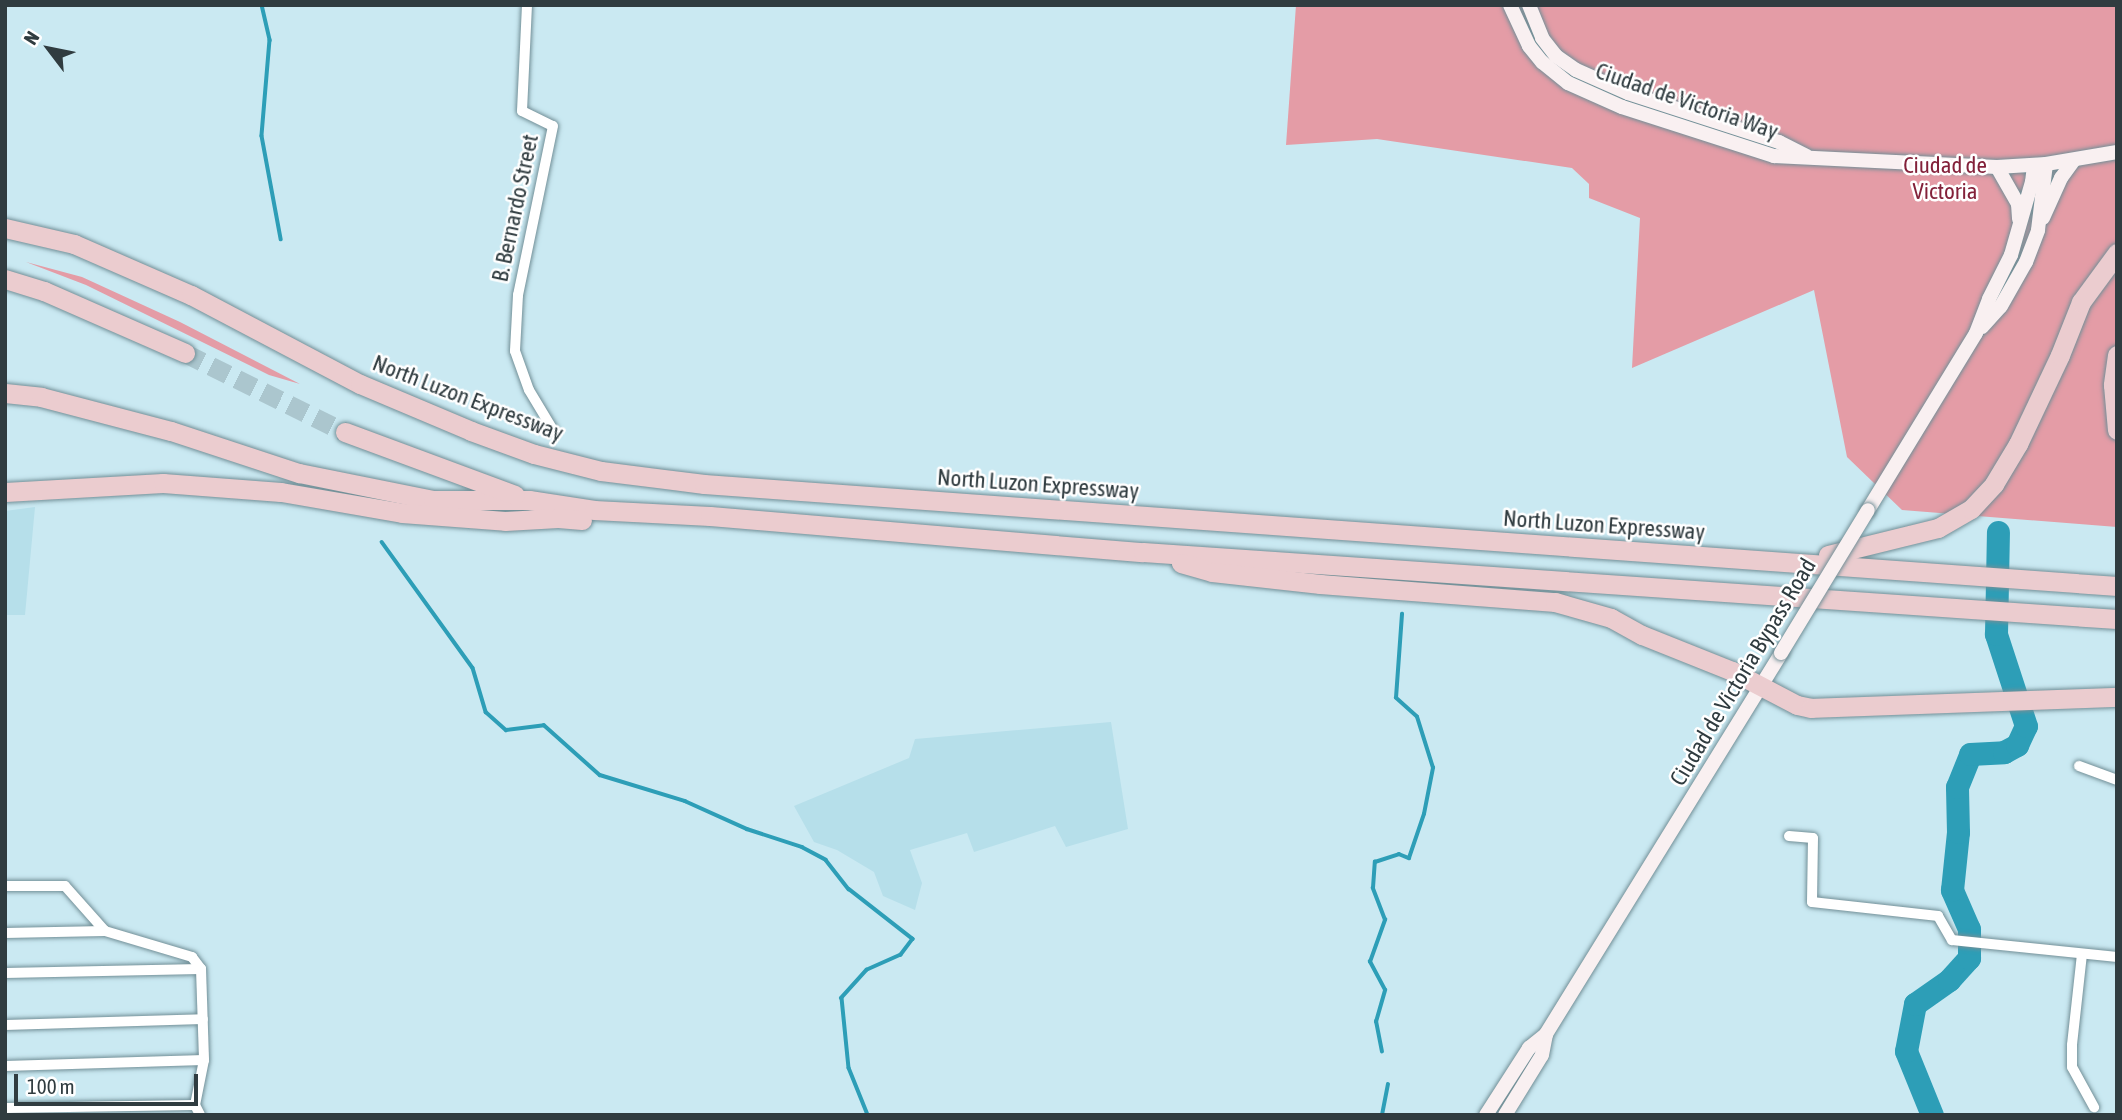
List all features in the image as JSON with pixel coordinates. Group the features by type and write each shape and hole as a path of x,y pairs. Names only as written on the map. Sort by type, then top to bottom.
{"highway":[{"name":"North Luzon Expressway","path":"5,228 74,244 191,295 360,384 471,431 534,454 601,471 704,484 2117,586"},
{"path":"1793,563 1938,528 1971,509 1994,484 2018,444 2060,355 2081,302 2117,253"},
{"path":"5,279 44,291 185,353"},
{"path":"2117,355 2113,385 2117,430"},
{"path":"5,393 41,397 171,431 299,473 433,500 529,500 594,510 710,516 1143,552 2117,619"},
{"path":"345,432 529,500"},
{"path":"5,492 163,483 281,492 402,513 505,521 558,518 633,524 710,516"},
{"path":"1143,552 1212,572 1320,584 1555,601 1611,618 1642,635 1705,659 1797,705 1829,709 1988,699 2117,697"}],"main road":[{"path":"1512,11 1530,9"},
{"name":"Ciudad de Victoria Way","path":"1530,9 1542,38 1556,56 1625,100"},
{"name":"Ciudad de Victoria Way","path":"1512,11 1529,46 1542,62 1568,83 1779,142 1807,156 1875,163 1997,167 2040,165 2117,152"},
{"path":"2038,230 2061,178 2074,160"},
{"name":"Ciudad de Victoria Bypass Road","path":"1486,1115 1529,1048 1546,1034 1976,333 2011,255 2040,165"},
{"name":"Ciudad de Victoria Bypass Road","path":"1976,333 2001,306 2026,262 2038,230 2040,165"},
{"path":"1997,167 2018,204 2020,227"},
{"name":"Ciudad de Victoria Bypass Road","path":"1505,1115 1542,1055 1546,1034"}],"street":[{"name":"B. Bernardo Street","path":"527,5 522,111 553,126 518,295 515,351 529,390 553,430"},
{"path":"2079,766 2117,780"},
{"path":"1788,836 1813,838 1812,902 1938,916 1951,940 1956,941 2117,957"},
{"path":"5,886 65,886 105,931"},
{"path":"5,933 105,931 192,957 201,969 204,1060 197,1110 5,1108"},
{"path":"2082,954 2072,1067 2094,1107"},
{"path":"5,973 201,969"},
{"path":"5,1025 203,1019"},
{"path":"5,1066 204,1060"}],"shaded area":[{"path":"35,507 25,615 5,615 5,511"},
{"path":"1111,722 1128,829 1066,847 1055,826 974,852 967,833 910,850 922,883 915,910 883,896 874,872 837,850 814,842 794,806 909,758 915,739"}],"green space":[{"name":"Ciudad de Victoria","path":"1296,5 2117,5 2117,527 1902,510 1847,457 1814,290 1632,368 1640,218 1589,198 1589,184 1572,168 1377,139 1286,145"},
{"path":"26,262 82,277 180,322 300,384 269,375 86,285"}],"waterway":[{"path":"262,5 270,40 262,136 281,239"},
{"path":"1932,1115 1906,1051 1915,1004 1949,980 1969,958 1969,929 1952,890 1958,832 1957,787 1970,754 2004,752 2017,745 2026,726 1996,634 1998,532"},
{"path":"382,542 473,668 486,712 506,730 544,725 600,775 685,801 747,829 802,847 826,860 849,889 913,939 901,955 867,970 842,998 849,1068 868,1115"},
{"path":"1382,1052 1376,1022 1385,990 1370,962 1385,920 1373,888 1375,862 1399,854 1409,858 1424,814 1433,768 1417,717 1396,698 1402,614"},
{"path":"1382,1115 1388,1085"}],"tunnel":[{"path":"185,353 345,432"}]}
